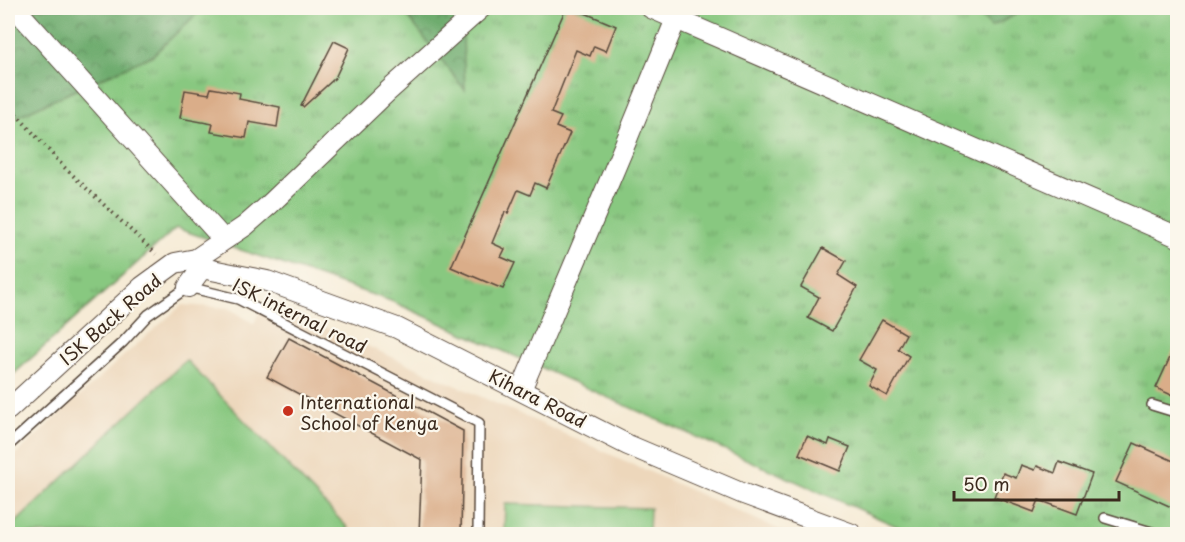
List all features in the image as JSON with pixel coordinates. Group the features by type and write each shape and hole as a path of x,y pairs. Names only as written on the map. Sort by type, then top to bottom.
{"street":[{"path":"15,8 224,240"},
{"path":"188,286 207,266 224,240 245,226 269,205 386,93 481,8"},
{"path":"651,8 1178,237"},
{"path":"521,390 676,19"},
{"name":"ISK Back Road","path":"8,410 142,287 175,263 207,266"},
{"name":"Kihara Road","path":"207,266 267,281 397,328 628,445 741,493 852,534"}],"lane":[{"path":"8,446 123,342 148,315 188,286"},
{"name":"ISK internal road","path":"188,286 238,299 479,423 478,534"},
{"path":"1152,405 1178,414"},
{"path":"1105,518 1158,534"}],"path":[{"path":"8,105 64,167 156,254 175,263"}],"shaded area":[{"name":"International School of Kenya","path":"264,300 789,534 8,534 8,462 119,360 182,305 229,308 254,324"}],"green space":[{"path":"8,8 1177,8 1177,534 914,534 391,301 176,228 8,379"},
{"path":"36,8 203,8 153,55 9,120 8,17"},
{"path":"401,8 462,8 465,90"},
{"path":"973,8 1029,8 991,27"},
{"path":"186,360 348,528 342,534 8,534 8,530"},
{"path":"505,504 650,508 649,534 504,534"}],"building":[{"path":"566,8 573,8 616,26 606,51 594,46 590,56 576,50 551,113 561,117 556,127 570,133 546,188 535,183 530,195 518,190 508,213 505,212 492,243 505,249 501,257 515,263 503,289 451,267"},
{"path":"334,41 349,48 335,78 303,107 301,106"},
{"path":"211,88 240,93 239,99 280,107 277,127 249,122 246,138 211,132 213,124 180,118 185,90 209,94"},
{"path":"823,248 846,261 838,275 857,287 832,331 808,318 819,297 801,287"},
{"path":"882,320 906,334 898,349 909,356 887,396 869,386 877,370 859,360"},
{"path":"289,338 463,431 461,534 419,534 422,460 267,377"},
{"path":"1178,340 1178,398 1156,388"},
{"path":"807,436 828,445 830,439 850,447 840,471 799,454"},
{"path":"1134,443 1178,463 1178,510 1116,482"},
{"path":"1059,462 1092,474 1077,514 1039,500 1034,512 994,497 1003,473 1016,478 1021,465 1035,470 1037,466 1055,473"}],"place":[{"name":"International School of Kenya","path":"288,411"}]}
